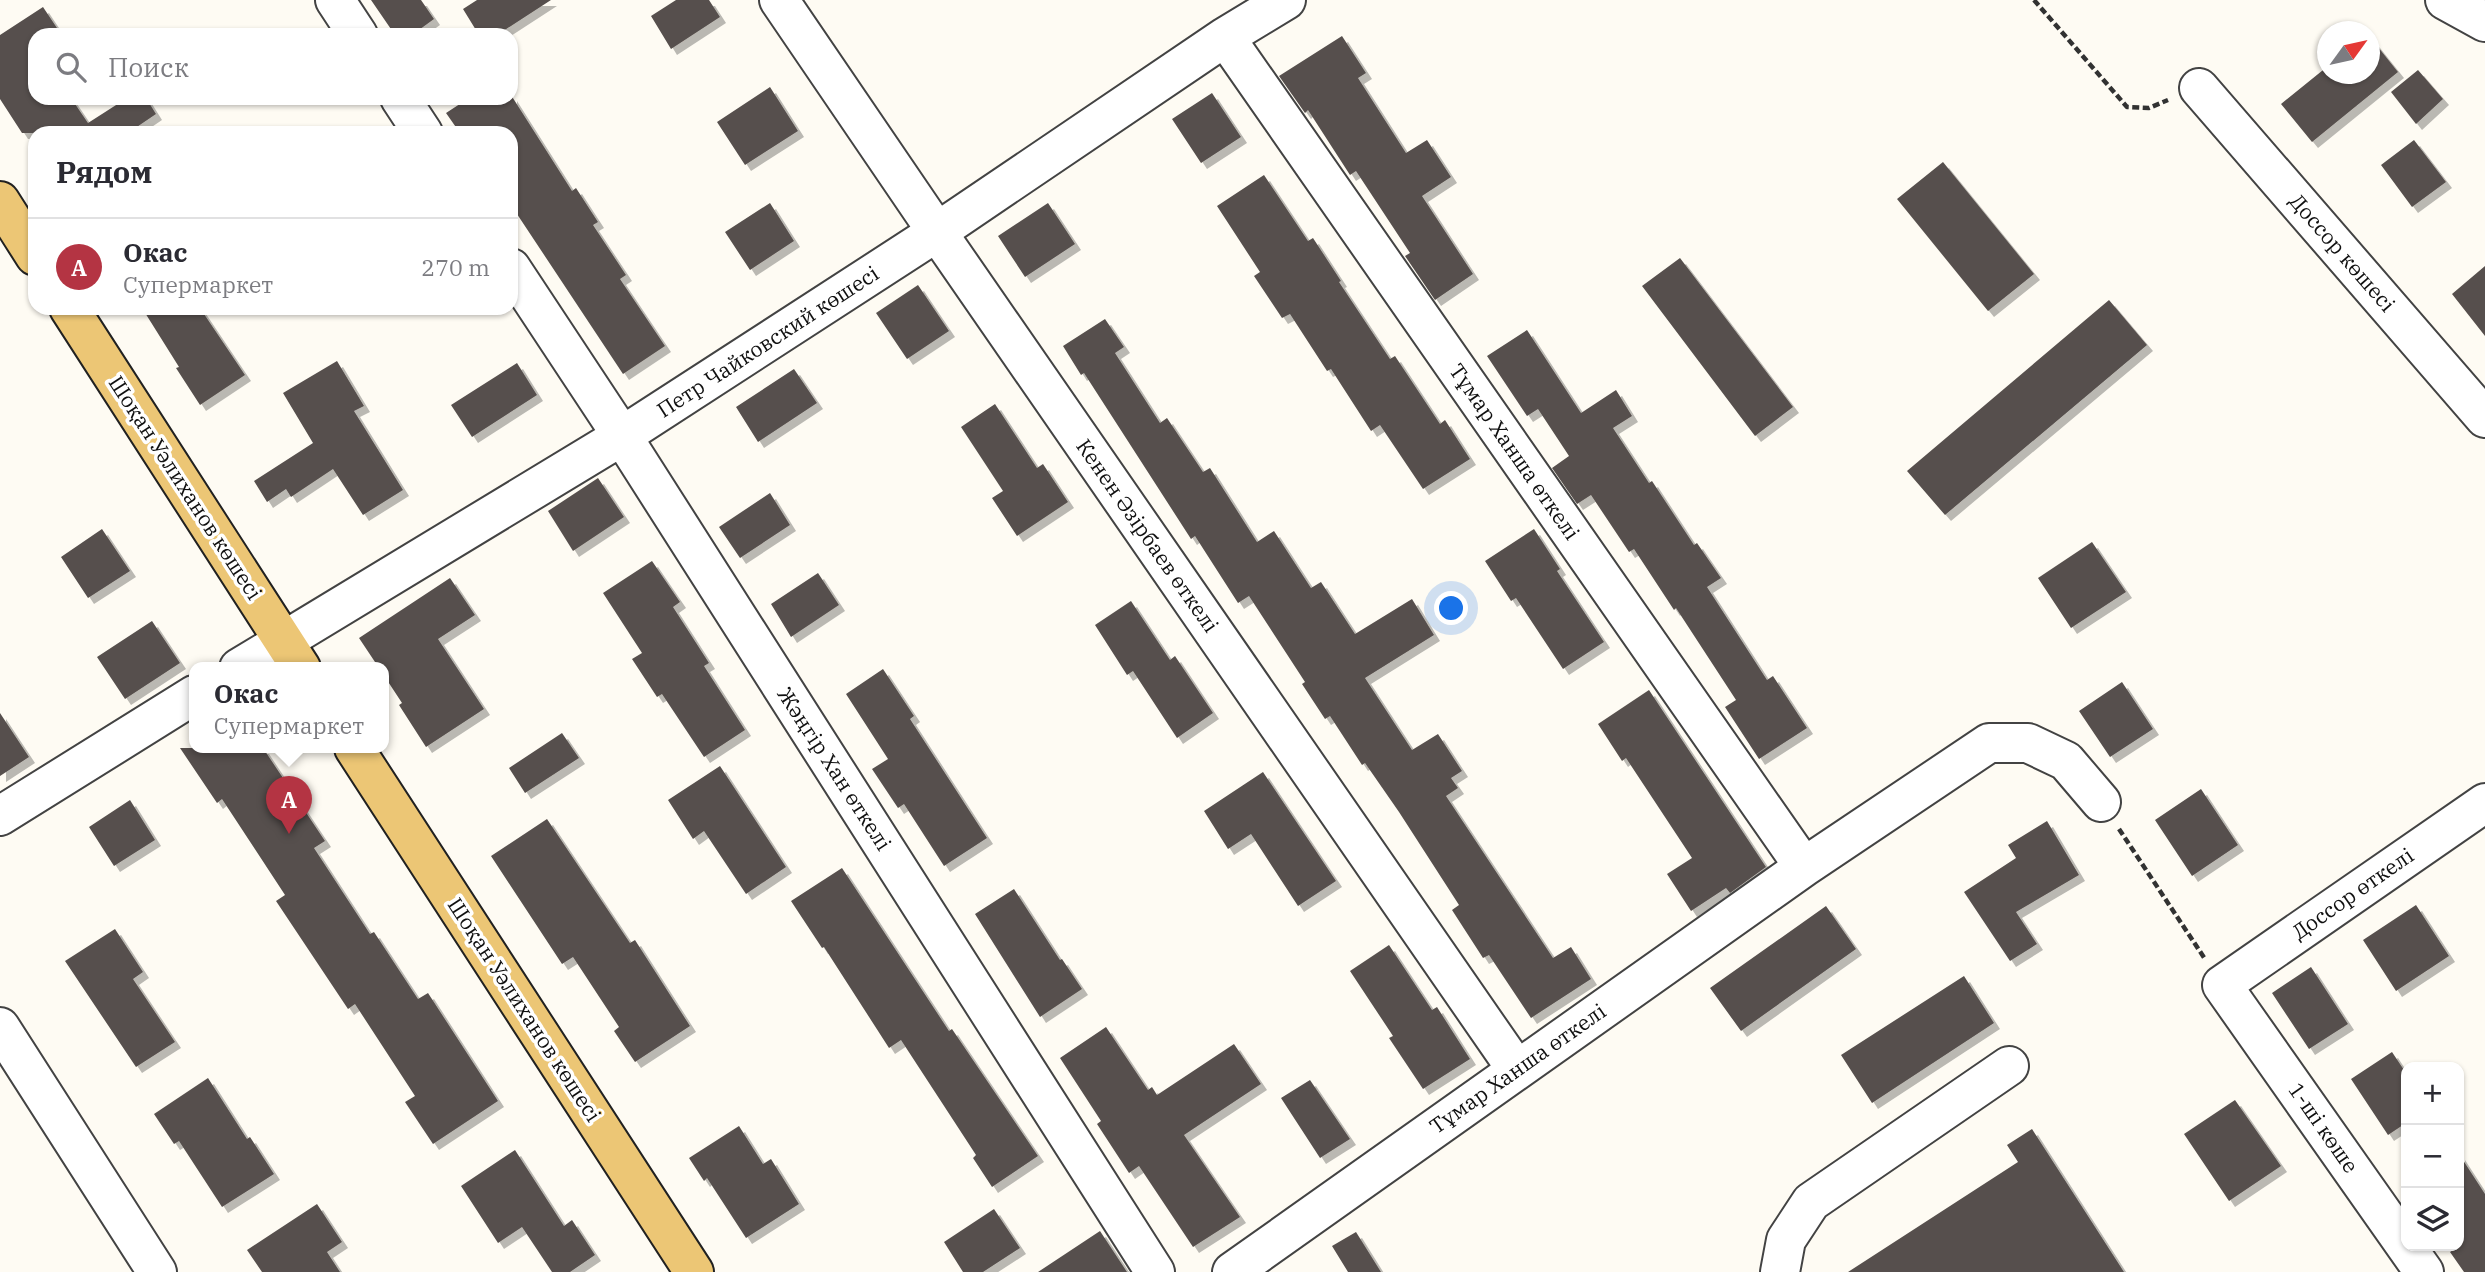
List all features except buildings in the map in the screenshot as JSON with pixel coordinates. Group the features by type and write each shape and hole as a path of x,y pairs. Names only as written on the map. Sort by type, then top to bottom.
{"main road":[{"path":"0,201 28,245"},
{"name":"Шоқан Уәлиханов көшесі","path":"74,315 292,654"},
{"name":"Шоқан Уәлиханов көшесі","path":"357,753 694,1272"}],"street":[{"path":"335,0 353,28"},
{"name":"Кенен Әзірбаев өткелі","path":"779,0 1517,1070"},
{"name":"Петр Чайковский көшесі","path":"262,662 292,654 937,232 1225,37 1286,0"},
{"path":"2445,0 2485,22"},
{"name":"Тұмар Ханша өткелі","path":"1225,37 1804,867"},
{"name":"Доссор көшесі","path":"2200,88 2485,418"},
{"path":"405,105 418,126"},
{"name":"Жәңгір Хан өткелі","path":"518,279 622,436 1154,1272"},
{"path":"0,816 189,698"},
{"name":"Тұмар Ханша өткелі","path":"1232,1272 1804,867 1989,743 2028,743 2066,761 2101,802"},
{"name":"Доссор өткелі","path":"2222,985 2485,803"},
{"name":"1-ші көше","path":"2222,985 2424,1272"},
{"path":"0,1027 157,1272"},
{"path":"1780,1272 1786,1240 1811,1202 2009,1066"}],"path":[{"path":"2035,0 2127,107 2149,108 2200,88"},
{"path":"2101,802 2222,985"}],"place":[{"name":"Окас","path":"289,834"}]}
